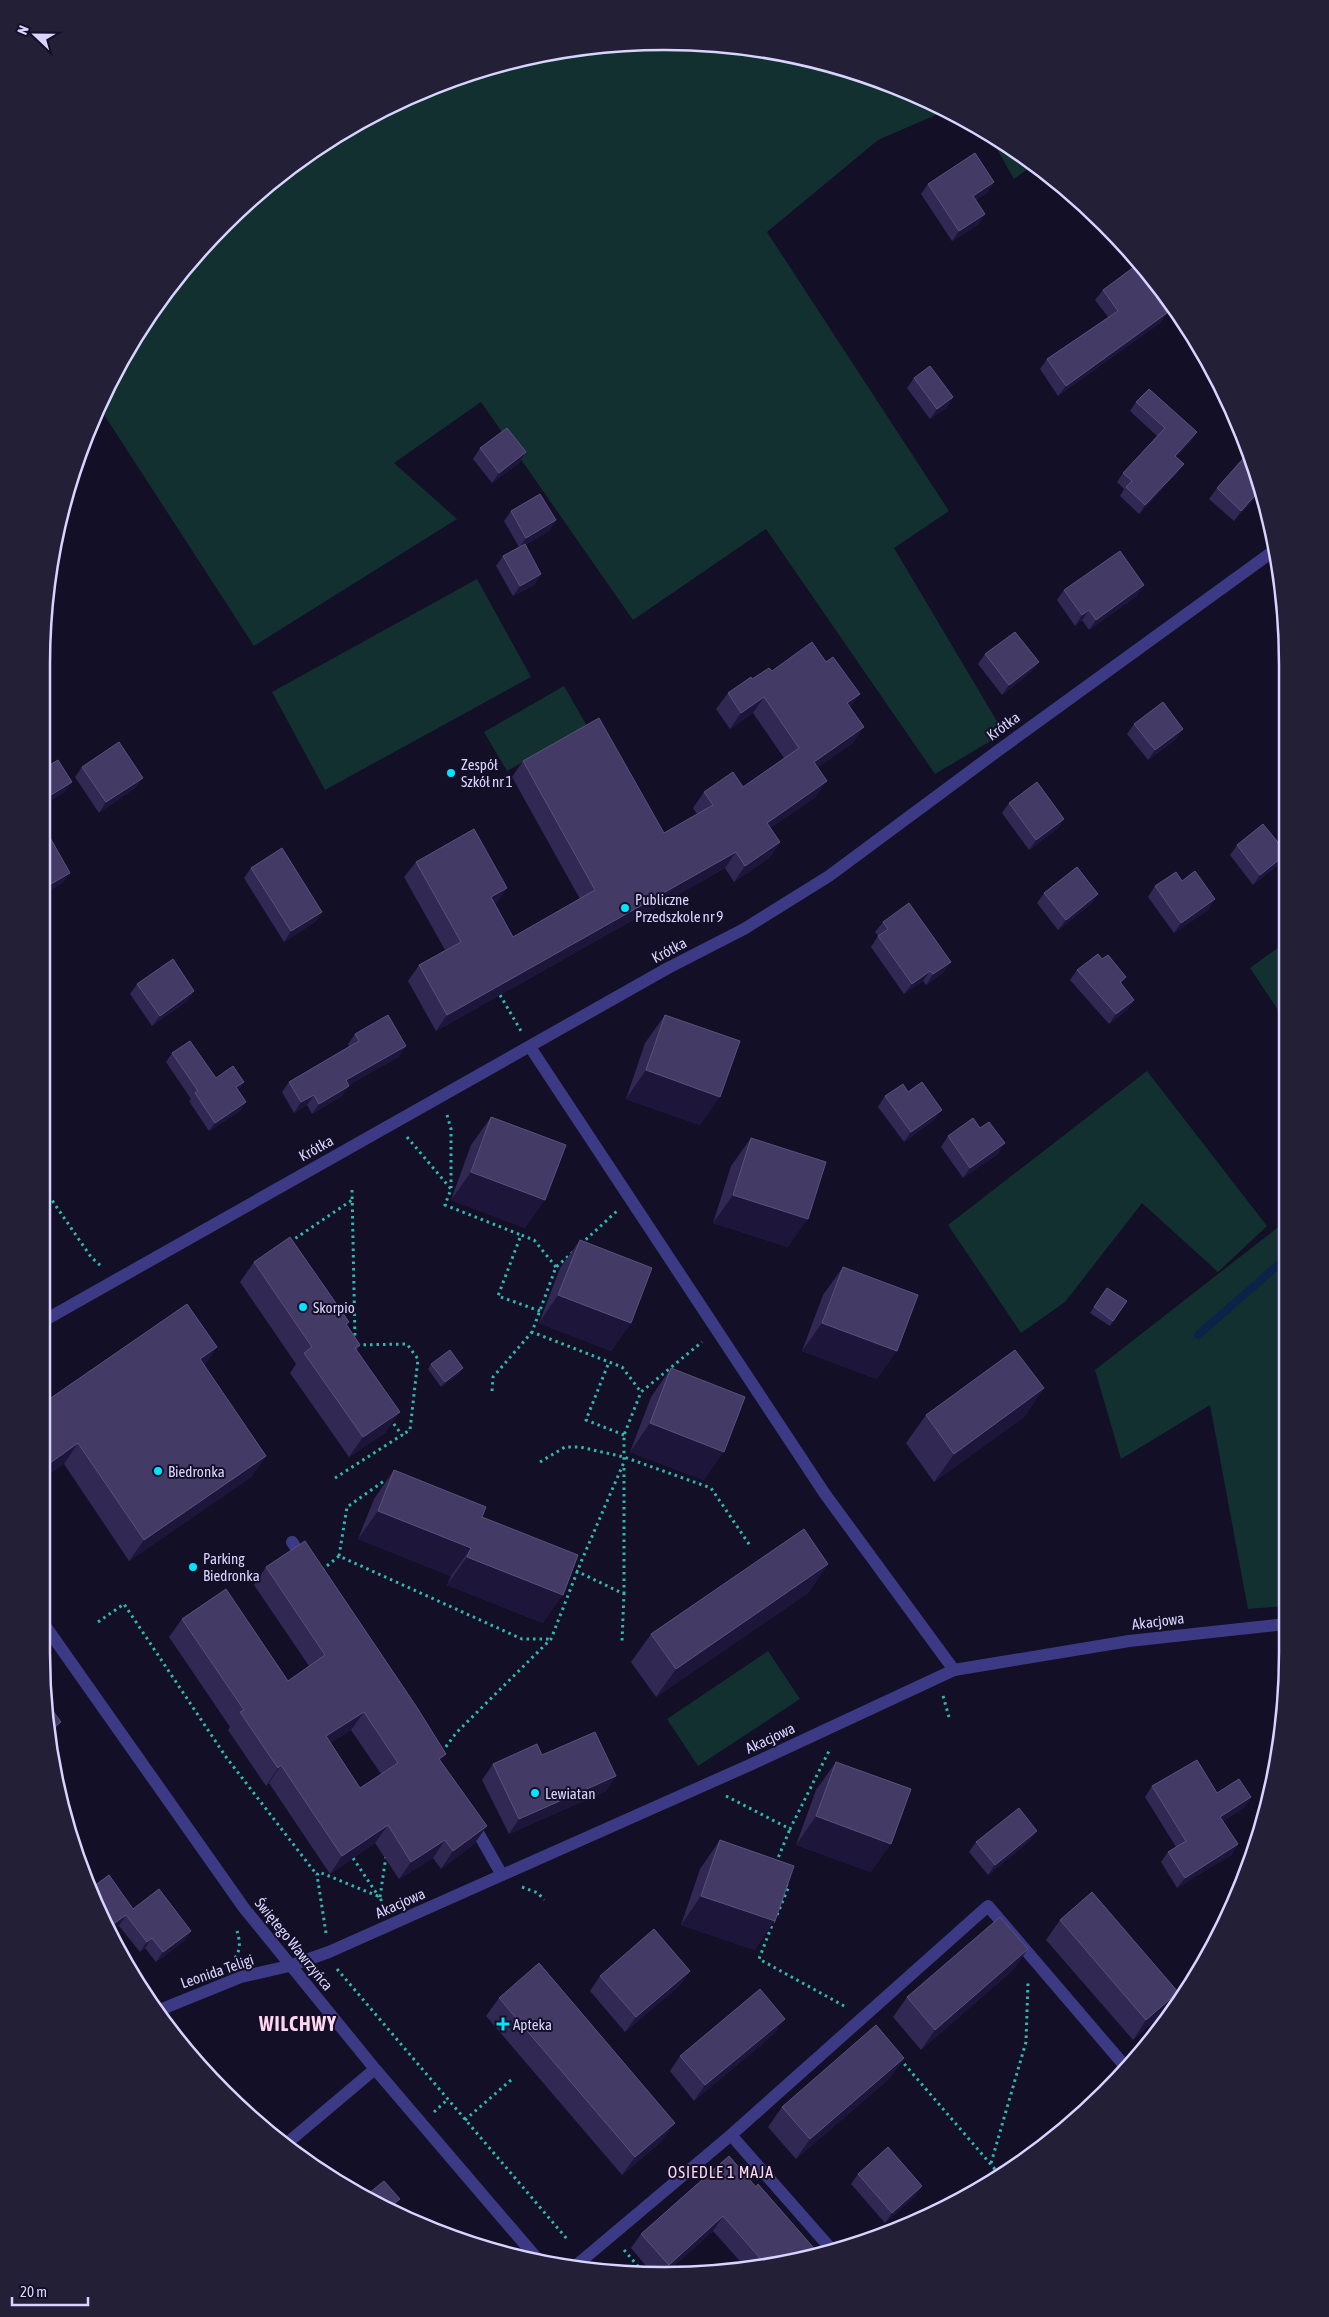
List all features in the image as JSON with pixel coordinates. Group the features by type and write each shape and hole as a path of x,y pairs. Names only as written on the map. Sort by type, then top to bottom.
{"street":[{"name":"Krótka","path":"50,1317 668,968 744,929 829,876 1269,554"},
{"path":"530,1047 824,1494 954,1670"},
{"path":"292,1542 315,1576"},
{"name":"Akacjowa","path":"290,1966 329,1952 752,1764 954,1670 1128,1641 1279,1625"},
{"name":"Świętego Wawrzyńca","path":"50,1633 244,1908 375,2069 531,2252"},
{"path":"465,1808 502,1875"},
{"path":"581,2261 731,2135 988,1906 1122,2063"},
{"name":"Leonida Teligi","path":"163,2007 240,1977 290,1966"},
{"path":"290,2140 375,2069"},
{"path":"731,2135 828,2245"}],"path":[{"path":"500,995 530,1047"},
{"path":"442,1097 451,1129 451,1189 445,1205 534,1240 556,1267"},
{"path":"395,1123 451,1189"},
{"path":"352,1190 355,1350"},
{"path":"50,1197 91,1257 115,1280"},
{"path":"492,1391 493,1377 532,1332 556,1267 630,1199"},
{"path":"288,1243 352,1200"},
{"path":"521,1235 498,1296 540,1311"},
{"path":"622,1640 624,1594 624,1435 641,1392 716,1330"},
{"path":"532,1332 622,1367 641,1392"},
{"path":"335,1478 410,1430 418,1359 407,1344 355,1344"},
{"path":"609,1362 586,1420 624,1435"},
{"path":"390,1419 402,1435"},
{"path":"540,1462 565,1447 624,1457 711,1488 751,1547"},
{"path":"437,1758 456,1733 551,1639 624,1462"},
{"path":"315,1576 339,1556 347,1507 384,1481 393,1484"},
{"path":"339,1556 522,1640 551,1639"},
{"path":"568,1567 624,1594"},
{"path":"98,1622 124,1604 226,1757 317,1875 326,1933"},
{"path":"941,1689 949,1718"},
{"path":"717,1791 790,1829 833,1744"},
{"path":"380,1898 387,1849"},
{"path":"353,1858 380,1898 384,1909"},
{"path":"317,1875 319,1872 380,1898"},
{"path":"515,1888 523,1887 538,1893 544,1900"},
{"path":"376,1913 393,1906"},
{"path":"233,1924 240,1940 239,1952 234,1961"},
{"path":"320,1936 334,1930"},
{"path":"990,2164 1026,2042 1028,1953"},
{"path":"346,1964 337,1968 567,2239"},
{"path":"465,2120 511,2080"},
{"path":"618,2255 625,2250 638,2266"}],"green space":[{"path":"624,51 705,51 745,55 784,62 824,71 862,83 938,114 878,140 767,232 949,511 894,548 1004,733 935,774 766,529 633,620 481,402 394,463 457,519 254,646 104,414 132,357 177,290 202,259 230,230 259,202 290,177 357,132 429,97 505,71 584,55"},
{"path":"996,148 1028,169 1014,179"},
{"path":"477,579 531,677 325,790 272,692"},
{"path":"564,686 587,726 507,771 484,732"},
{"path":"1279,947 1279,1012 1250,968"},
{"path":"1147,1071 1267,1226 1218,1272 1142,1203 1065,1302 1021,1333 948,1225"},
{"path":"1279,1226 1279,1607 1248,1609 1210,1405 1121,1459 1095,1370"},
{"path":"768,1651 800,1699 698,1766 667,1719"}],"building":[{"path":"975,153 994,182 973,196 985,214 959,231 928,184"},
{"path":"1134,267 1167,313 1066,386 1047,359 1118,311 1103,290"},
{"path":"930,366 953,397 937,409 914,378"},
{"path":"1149,389 1197,432 1175,456 1184,464 1145,505 1126,487 1132,481 1123,473 1165,428 1136,402"},
{"path":"507,428 526,452 499,473 480,448"},
{"path":"1243,459 1255,496 1241,511 1217,488"},
{"path":"540,494 556,520 526,538 511,511"},
{"path":"525,544 541,574 520,586 503,556"},
{"path":"1120,551 1144,585 1096,620 1089,610 1082,615 1064,590"},
{"path":"1015,632 1039,662 1009,685 985,654"},
{"path":"812,642 826,662 833,657 860,694 847,703 864,727 814,762 827,781 767,823 780,842 745,866 736,852 447,1015 419,965 461,942 416,862 474,829 507,888 491,897 513,937 595,890 523,761 599,718 664,833 713,805 704,792 733,772 743,787 799,748 764,697 741,713 728,693 751,677 752,679 769,668 772,671"},
{"path":"1163,702 1183,729 1155,750 1134,724"},
{"path":"119,742 143,778 106,802 82,767"},
{"path":"58,760 72,782 50,796 50,765"},
{"path":"1037,782 1064,819 1036,840 1009,803"},
{"path":"1263,824 1279,843 1279,860 1260,875 1237,845"},
{"path":"50,838 70,873 50,885"},
{"path":"282,848 322,912 291,931 251,868"},
{"path":"1077,867 1098,894 1066,920 1044,893"},
{"path":"1195,871 1215,899 1181,923 1155,886 1176,872 1182,881"},
{"path":"909,903 951,962 933,974 930,971 912,984 878,936 888,929 883,922"},
{"path":"1098,954 1102,959 1108,955 1126,977 1120,982 1134,1000 1116,1014 1077,970"},
{"path":"173,959 194,991 160,1016 137,984"},
{"path":"388,1015 406,1046 346,1080 349,1086 319,1104 314,1095 301,1102 289,1082 359,1041 355,1034"},
{"path":"665,1015 740,1041 720,1097 646,1070"},
{"path":"190,1041 216,1078 233,1066 244,1082 236,1087 246,1102 215,1123 195,1093 198,1091 172,1053"},
{"path":"922,1082 942,1110 911,1132 885,1096 903,1084 908,1092"},
{"path":"491,1117 566,1145 545,1200 471,1172"},
{"path":"973,1118 980,1128 989,1122 1005,1143 970,1168 948,1136"},
{"path":"751,1138 826,1162 808,1219 733,1195"},
{"path":"290,1237 349,1322 346,1324 360,1345 355,1348 400,1412 363,1437 304,1353 312,1347 254,1262"},
{"path":"580,1240 652,1268 631,1323 558,1295"},
{"path":"843,1267 918,1295 897,1351 822,1323"},
{"path":"1107,1288 1127,1301 1113,1321 1094,1307"},
{"path":"187,1304 217,1347 200,1359 266,1456 144,1540 78,1443 50,1463 50,1399"},
{"path":"450,1350 463,1368 445,1382 431,1364"},
{"path":"1015,1350 1044,1388 954,1454 926,1415"},
{"path":"671,1368 745,1397 724,1452 650,1423"},
{"path":"394,1470 486,1507 482,1517 578,1555 563,1595 467,1557 471,1548 378,1511"},
{"path":"804,1529 828,1564 676,1669 651,1634"},
{"path":"305,1541 416,1706 446,1754 439,1759 487,1826 453,1851 445,1840 411,1862 388,1825 342,1856 281,1765 278,1768 240,1712 244,1710 182,1619 226,1589 288,1681 325,1655 266,1567","holes":["364,1712 398,1763 360,1788 326,1736"]},
{"path":"53,1711 61,1722 54,1727"},
{"path":"595,1732 616,1776 519,1819 493,1764 537,1744 542,1755"},
{"path":"1197,1760 1217,1793 1239,1779 1251,1797 1220,1817 1238,1844 1185,1878 1168,1852 1186,1841 1152,1786"},
{"path":"836,1762 911,1789 891,1844 816,1816"},
{"path":"1019,1808 1037,1831 995,1865 976,1842"},
{"path":"720,1840 794,1866 775,1921 701,1896"},
{"path":"109,1875 133,1909 159,1889 191,1931 163,1952 152,1938 147,1942 126,1915 113,1924 96,1885"},
{"path":"1092,1892 1177,1991 1146,2020 1060,1920"},
{"path":"1000,1917 1028,1949 935,2030 907,1997"},
{"path":"654,1929 690,1971 636,2017 600,1976"},
{"path":"539,1963 675,2123 635,2157 499,1998"},
{"path":"760,1989 785,2019 705,2085 680,2056"},
{"path":"876,2025 904,2058 810,2139 782,2107"},
{"path":"888,2147 922,2186 892,2213 858,2174"},
{"path":"729,2156 756,2187 758,2184 814,2248 761,2259 723,2216 669,2265 641,2234"},
{"path":"384,2181 400,2199 393,2204 370,2192"}],"waterway":[{"path":"1198,1335 1279,1264"}],"place":[{"name":"Zespół Szkół nr 1","path":"451,773"},
{"name":"Publiczne Przedszkole nr 9","path":"625,908"},
{"name":"Skorpio","path":"303,1307"},
{"name":"Biedronka","path":"158,1471"},
{"name":"Parking Biedronka","path":"193,1567"},
{"name":"Lewiatan","path":"535,1793"},
{"name":"Apteka","path":"503,2024"}],"district":[{"name":"WILCHWY","path":"298,2023"},
{"name":"OSIEDLE 1 MAJA","path":"721,2172"}]}
